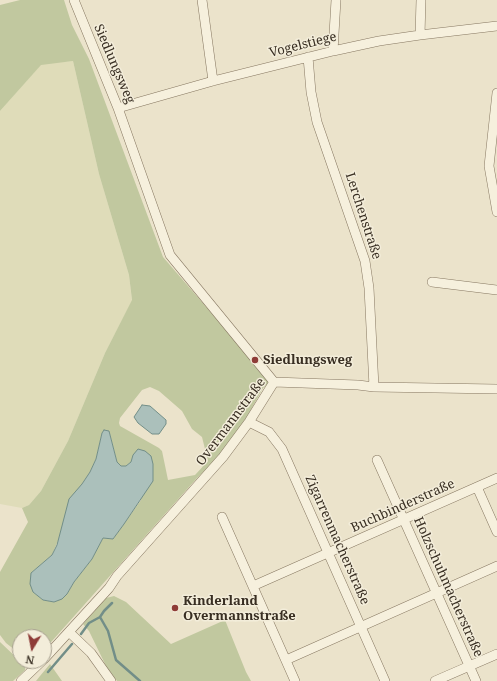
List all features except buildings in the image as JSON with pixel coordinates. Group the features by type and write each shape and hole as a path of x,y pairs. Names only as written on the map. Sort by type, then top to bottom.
{"street":[{"name":"Siedlungsweg","path":"74,0 118,108 170,255 274,382"},
{"path":"202,0 213,81"},
{"path":"333,51 336,0"},
{"path":"420,35 421,0"},
{"name":"Vogelstiege","path":"118,108 213,81 378,41 497,26"},
{"name":"Lerchenstraße","path":"308,57 311,92 317,122 365,261 369,288 374,387"},
{"path":"497,93 489,166 497,212"},
{"path":"432,282 497,290"},
{"name":"Overmannstraße","path":"52,650 109,588 117,576 223,457 249,422 274,382 374,387 497,389"},
{"name":"Zigarrenmacherstraße","path":"249,422 269,432 282,449 385,681"},
{"name":"Holzschuhmacherstraße","path":"377,460 476,681"},
{"name":"Buchbinderstraße","path":"253,586 497,478"},
{"path":"477,487 497,532"},
{"path":"222,516 295,681"},
{"path":"286,660 497,566"},
{"path":"69,632 91,653 111,681"},
{"path":"435,681 497,654"},
{"name":"Overmannstraße","path":"21,681 34,669"}],"shaded area":[{"path":"73,61 99,174 129,275 132,301 105,353 68,441 41,491 29,505 22,508 0,504 0,111 41,64"}],"green space":[{"path":"20,0 64,0 72,25 89,59 163,257 271,382 263,388 243,424 214,462 197,478 52,641 52,629 12,629 12,648 0,635 0,572 28,522 22,508 29,505 41,491 68,441 105,353 132,300 129,275 99,174 73,61 41,65 0,111 0,5","holes":["150,387 159,391 182,411 192,429 202,437 208,461 195,475 168,480 162,451 120,426 120,418 142,390","109,431 117,462 121,466 126,466 131,462 133,455 141,500 113,539 103,538 92,559 74,582 67,594 54,602 43,600 33,592 31,573 52,555 82,484 96,459 102,433"]},
{"path":"114,596 126,602 171,644 225,620 251,681 117,681 106,666 89,631 83,624 106,598"},
{"path":"0,642 12,653 12,669 25,670 13,681 0,681"},
{"path":"52,667 62,681 36,681 46,669 52,669"}],"water":[{"path":"142,405 150,406 166,420 166,424 159,434 152,434 138,423 134,417"},
{"path":"104,430 109,431 117,462 121,466 126,466 131,462 133,455 138,449 145,451 151,456 153,464 153,481 113,539 103,538 92,559 74,582 67,594 62,599 54,602 43,600 33,592 30,584 31,573 52,555 57,545 69,499 90,472 96,459"}],"waterway":[{"path":"81,634 89,623 100,617 112,603"},
{"path":"100,617 108,631 116,660 140,681"},
{"path":"48,672 72,644"}],"place":[{"name":"Siedlungsweg","path":"255,360"},
{"name":"Kinderland Overmannstraße","path":"175,608"}]}
